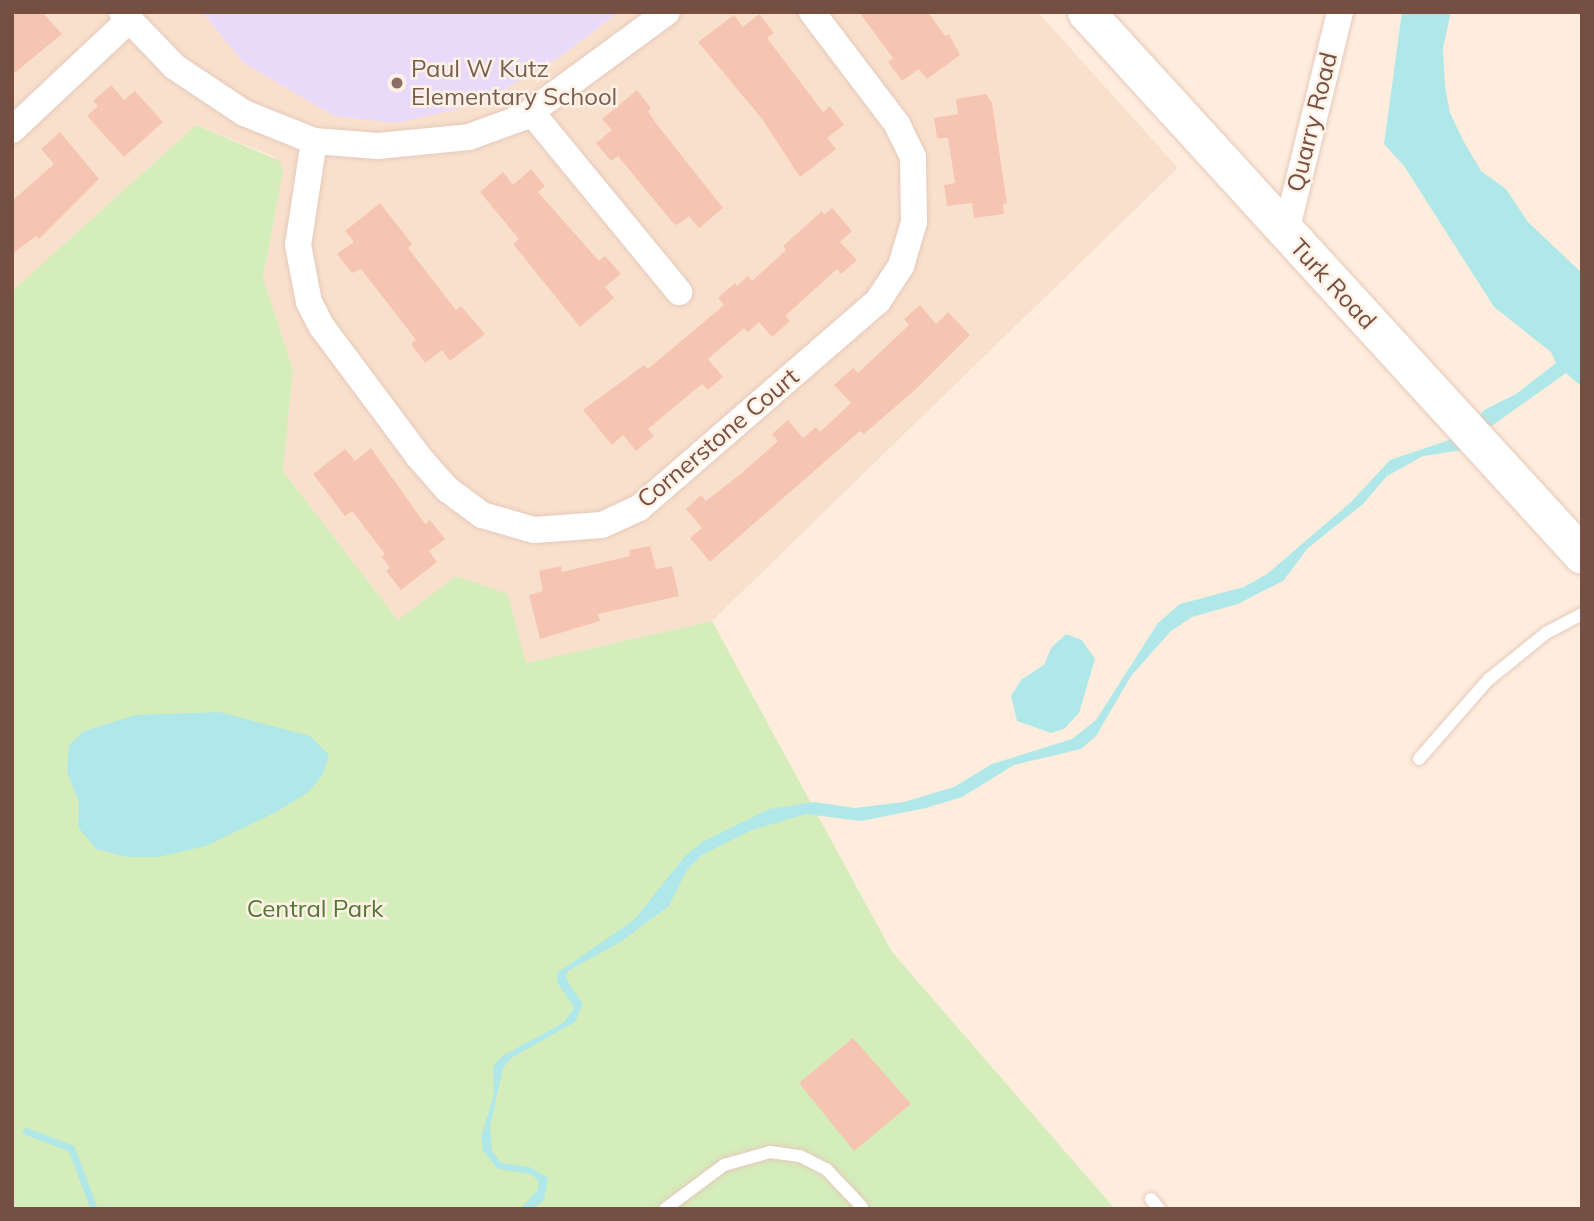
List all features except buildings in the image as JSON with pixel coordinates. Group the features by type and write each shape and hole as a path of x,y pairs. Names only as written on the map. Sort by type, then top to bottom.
{"street":[{"path":"12,130 125,16 175,67 214,96 264,123 314,141 367,146 435,143 469,137 532,113 667,12"},
{"name":"Cornerstone Court","path":"314,141 298,245 309,302 322,327 418,456 447,489 482,516 534,530 602,525 639,508 878,301 901,266 914,222 912,157 890,115 812,12"},
{"name":"Turk Road","path":"1086,12 1582,555"},
{"name":"Quarry Road","path":"1286,232 1340,12"},
{"path":"532,113 679,292"}],"lane":[{"path":"1419,759 1488,680 1546,633 1582,614"},
{"path":"665,1209 724,1165 770,1152 800,1156 826,1169 862,1208"}],"shaded area":[{"path":"12,12 202,12 244,63 482,103 561,56 619,12 1038,12 1178,168 712,621 526,663 508,594 399,621 283,471 293,369 263,278 283,172 273,156 196,125 12,291"},
{"name":"Paul W Kutz Elementary School","path":"202,12 619,12 561,56 482,103 398,123 334,116 244,63"}],"green space":[{"name":"Central Park","path":"196,125 280,161 283,172 263,278 293,369 283,471 398,620 456,576 508,594 526,663 712,621 892,952 1115,1209 12,1209 12,291"}],"water":[{"path":"1402,12 1451,12 1443,48 1445,86 1450,113 1463,140 1481,171 1506,189 1528,222 1582,273 1582,387 1566,373 1493,425 1487,426 1478,417 1484,410 1516,394 1556,363 1551,352 1494,307 1404,166 1384,144"},
{"path":"1455,438 1463,450 1423,456 1387,476 1363,504 1308,548 1283,581 1238,604 1192,617 1171,631 1131,676 1096,736 1081,749 1014,765 962,797 926,808 861,821 806,814 752,830 702,855 687,870 669,906 622,941 568,971 566,979 583,1004 575,1022 511,1058 503,1068 490,1127 492,1151 501,1163 530,1167 548,1178 544,1200 533,1209 520,1209 538,1190 538,1180 531,1174 498,1169 483,1151 481,1137 494,1094 493,1067 502,1056 563,1023 574,1008 557,982 557,973 634,920 685,856 702,842 769,809 814,802 855,808 904,802 954,787 992,764 1072,739 1096,720 1158,623 1180,604 1244,587 1267,574 1351,502 1390,460"},
{"path":"1066,634 1082,640 1095,659 1079,713 1064,729 1051,733 1017,721 1011,696 1022,679 1044,665 1051,648"},
{"path":"219,712 310,736 329,755 323,774 310,791 276,812 206,846 158,857 127,857 96,849 78,827 79,802 67,772 69,745 84,731 136,715"}],"waterway":[{"path":"26,1131 71,1148 94,1209"}],"place":[{"name":"Paul W Kutz Elementary School","path":"397,83"}]}
